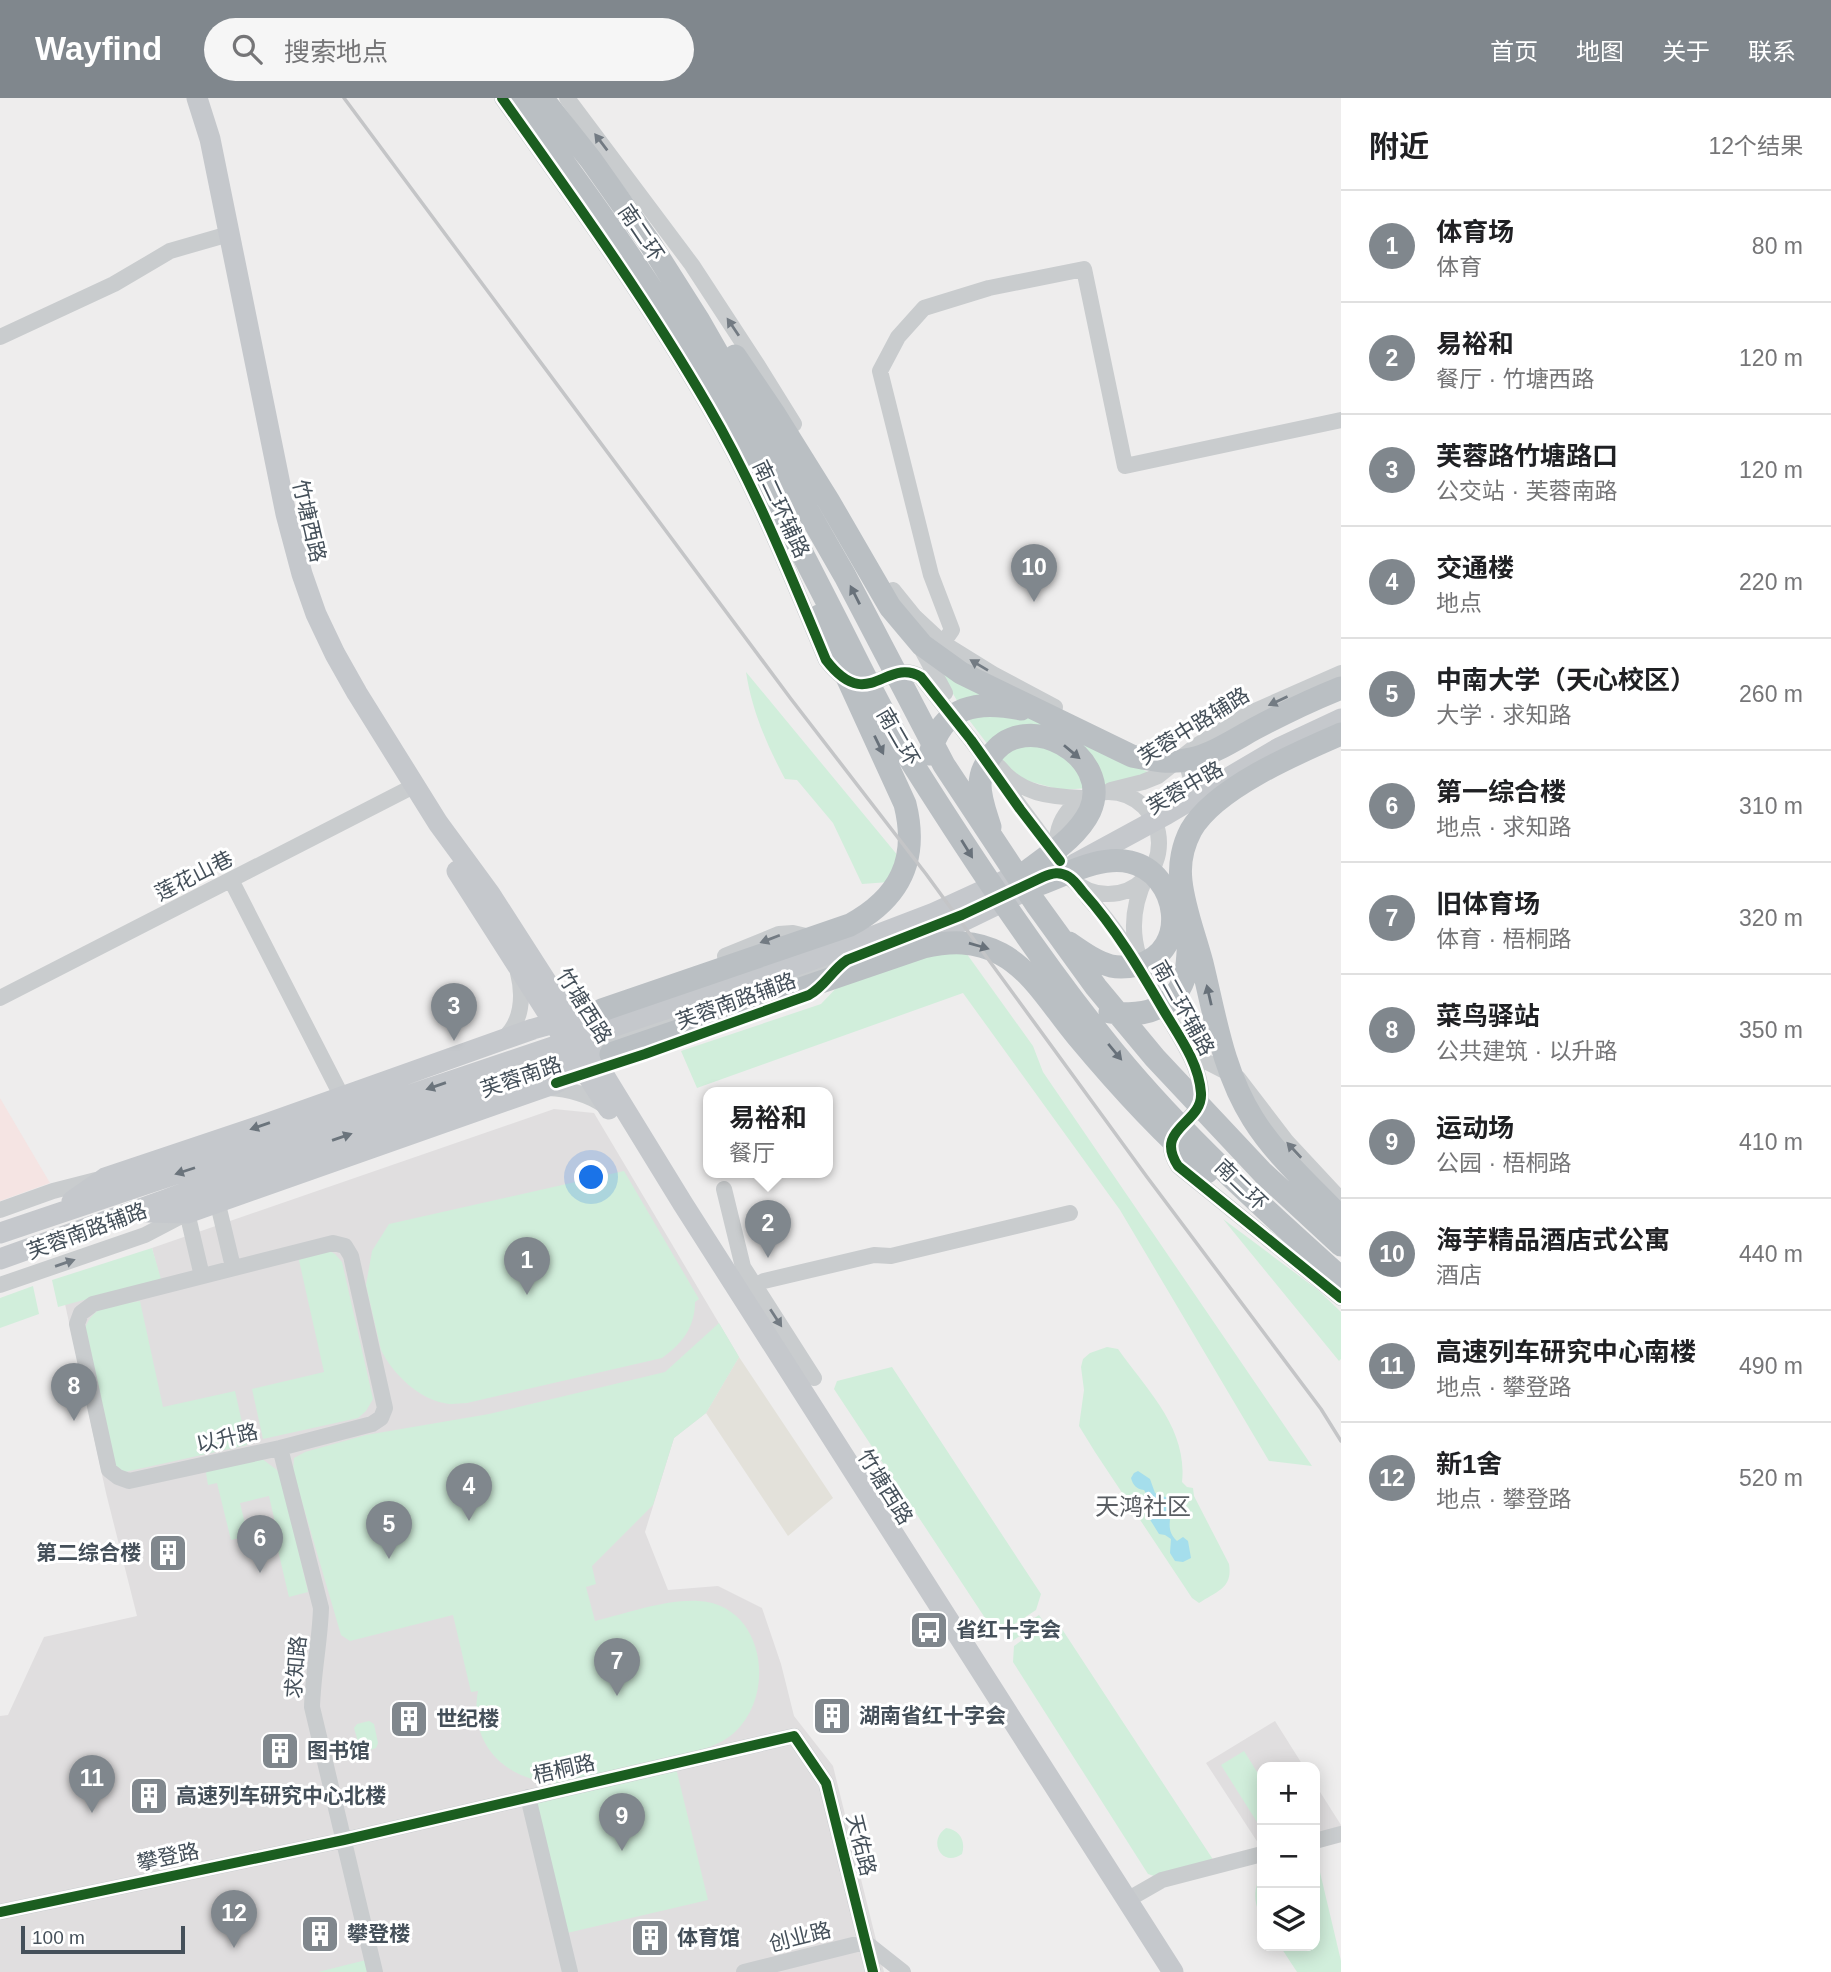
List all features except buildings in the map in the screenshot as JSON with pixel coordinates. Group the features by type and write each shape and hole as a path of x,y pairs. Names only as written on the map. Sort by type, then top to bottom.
{"highway":[{"name":"南二环","path":"516,98 613,233 666,312 723,406 873,693 912,763 971,856 1059,980 1116,1054 1228,1174 1333,1271"},
{"name":"南二环","path":"542,98 591,160 649,242 699,321 845,576 944,765 1053,928 1096,987 1155,1058 1263,1173 1341,1245"},
{"path":"649,242 742,365 828,500 890,607 922,645 961,673 1132,755 1172,762 1192,759 1213,751 1285,713 1341,688"},
{"path":"566,1021 850,925 881,904 902,875 910,843 910,824 905,804 839,663 763,481"},
{"path":"939,804 930,768 930,753 940,729 955,714 971,706 982,705 1007,706 1051,716"},
{"path":"1059,980 1092,1007 1107,1012 1141,1014 1153,1011 1166,1002 1175,993 1186,972 1189,930 1181,880 1182,855 1191,831 1203,812 1249,780 1341,734"},
{"path":"997,846 980,785 982,771 994,751 1009,739 1024,735 1054,739 1069,747 1090,772 1094,786 1090,810 1038,876"},
{"path":"1038,876 1100,863 1129,861 1153,873 1166,892 1173,912 1173,926 1162,950 1142,964 1125,968 1096,960 1053,928"},
{"path":"1186,907 1216,1025 1237,1089 1253,1119 1274,1148 1341,1218"},
{"path":"595,1064 923,947 952,942 984,946 1016,964 1031,979 1105,1070 1198,1165 1333,1271"}],"main road":[{"name":"竹塘西路","path":"188,98 225,235 286,514 316,614 363,704 438,823 489,894 551,989 566,1021"},
{"name":"竹塘西路","path":"197,98 210,139 225,235 285,543 296,584 327,660 514,961 566,1021 595,1064 616,1106 837,1469 1161,1972"},
{"name":"芙蓉中路","path":"1038,876 1233,760 1341,705"},
{"name":"芙蓉中路","path":"1038,876 1159,818 1279,748 1341,719"},
{"name":"芙蓉南路","path":"0,1233 53,1214 275,1151 340,1138 830,972 965,920 1038,876"},
{"path":"53,1214 105,1178 500,1041 566,1021"},
{"path":"0,1259 135,1212 185,1204 556,1083 595,1064"},
{"name":"竹塘西路","path":"616,1106 683,1204 1173,1972"},
{"name":"芙蓉南路","path":"215,1193 275,1151"}],"street":[{"name":"南二环辅路","path":"502,98 606,246 709,407 754,494 826,660 843,678 862,685 904,671 912,671 921,677 1058,854"},
{"path":"567,98 706,287 758,366 893,590 948,698 1003,772 1030,791 1046,796 1082,798"},
{"path":"0,337 114,284 170,251 225,235"},
{"path":"943,643 952,630 931,575 880,371 898,337 924,308 989,288 1084,269 1125,466 1341,420"},
{"path":"893,590 914,616 943,643 993,674 1085,723 1145,750 1158,776"},
{"name":"芙蓉中路辅路","path":"1105,791 1158,776 1196,746 1248,715 1341,673"},
{"path":"1196,746 1188,756 1187,764 1203,797 1215,806 1223,806 1280,774 1341,745"},
{"name":"莲花山巷","path":"0,998 406,790"},
{"path":"1150,872 1159,852 1159,836 1147,809 1135,799 1121,793 1093,793 1071,807 1063,818 1058,831 1058,854 1070,877 1091,891 1115,894 1137,885 1234,801"},
{"name":"芙蓉南路辅路","path":"1038,876 1051,865 1058,854"},
{"name":"南二环辅路","path":"1150,872 1141,889 1134,919 1133,933 1139,957 1194,1050 1205,1061 1237,1078 1287,1142 1341,1200"},
{"name":"芙蓉南路辅路","path":"595,1064 612,1041 621,1037 847,960 1038,876 1058,873 1070,877"},
{"name":"南二环辅路","path":"1070,877 1124,942 1185,1046 1198,1076 1201,1100 1196,1111 1178,1128 1170,1146 1172,1158 1178,1166 1341,1298"},
{"path":"231,880 342,1097"},
{"name":"芙蓉南路辅路","path":"566,1021 600,1033 618,1031 932,924"},
{"path":"566,1021 779,934 793,933 860,948"},
{"name":"芙蓉南路辅路","path":"595,1064 809,995 823,985 836,968 847,960"},
{"path":"500,1041 513,1027 521,1003 519,976 514,961"},
{"path":"531,1091 547,1088 569,1090 616,1106"},
{"name":"芙蓉南路辅路","path":"0,1210 53,1191 105,1178"},
{"path":"724,1188 743,1267 814,1378"},
{"path":"215,1193 233,1268"},
{"path":"185,1204 202,1276"},
{"name":"芙蓉南路辅路","path":"0,1285 145,1235 185,1204"},
{"path":"755,1286 764,1281 874,1255 891,1256 1070,1213"},
{"name":"以升路","path":"333,1243 345,1246 351,1256 385,1408 381,1418 372,1424 280,1448 129,1481 118,1478 109,1470 77,1324 82,1313 93,1304 233,1268 333,1243"},
{"name":"求知路","path":"280,1448 321,1608 312,1707 375,1972"},
{"name":"梧桐路","path":"344,1840 793,1737"},
{"name":"天佑路","path":"793,1737 826,1783 873,1972"},
{"path":"528,1797 569,1972"},
{"path":"1320,1840 1341,1834"},
{"name":"攀登路","path":"0,1912 344,1840"},
{"path":"1128,1900 1162,1880 1257,1855"},
{"path":"866,1942 903,1972"},
{"name":"创业路","path":"744,1972 866,1942"}],"shaded area":[{"path":"0,1098 50,1183 0,1201"},
{"path":"554,1109 594,1113 739,1357 706,1413 674,1438 645,1532 668,1590 718,1586 762,1608 781,1664 794,1716 833,1766 884,1972 0,1972 0,1716 8,1715 44,1637 137,1616 106,1493 65,1304 160,1279 152,1248"},
{"path":"739,1357 833,1498 788,1536 706,1413"},
{"path":"1275,1721 1301,1762 1257,1762 1257,1841 1206,1763"},
{"path":"1320,1792 1341,1825 1341,1833 1320,1838"}],"green space":[{"path":"938,668 1148,772 1116,786 1061,790 1021,779 998,758 966,716"},
{"path":"746,672 899,857 889,882 862,884 833,823 797,780 785,779 761,727"},
{"path":"964,950 1033,1046 1043,1072 1312,1466 1269,1461 1120,1210 963,993 697,1088 681,1051 821,1004 843,981 916,955"},
{"path":"624,1171 699,1299 695,1302 690,1327 676,1347 662,1358 467,1403 449,1404 435,1401 416,1391 399,1376 381,1350 366,1285 372,1251 389,1224"},
{"path":"1223,1219 1318,1290 1341,1312 1339,1361"},
{"path":"152,1248 161,1279 58,1307 52,1280"},
{"path":"328,1250 342,1262 373,1399 358,1418 263,1439 252,1389 324,1372 298,1256"},
{"path":"33,1286 39,1314 0,1328 0,1298"},
{"path":"140,1301 163,1407 235,1391 247,1445 125,1472 113,1466 83,1334 92,1316 98,1311"},
{"path":"719,1323 739,1357 706,1413 674,1438 653,1505 592,1566 596,1584 586,1587 595,1621 647,1607 686,1601 721,1606 738,1618 750,1634 757,1653 759,1674 756,1696 748,1715 726,1739 692,1752 557,1783 522,1775 507,1767 485,1743 476,1710 478,1691 471,1692 453,1615 350,1641 341,1635 293,1471 294,1458 305,1452 366,1435 489,1414 665,1372"},
{"path":"1107,1347 1118,1349 1163,1410 1178,1444 1182,1482 1193,1488 1194,1496 1229,1564 1229,1579 1226,1584 1199,1603 1192,1598 1079,1426 1084,1390 1081,1367 1083,1359 1090,1353"},
{"path":"892,1367 1041,1594 1036,1610 1004,1631 991,1627 834,1389 837,1381"},
{"path":"261,1458 277,1470 282,1480 308,1592 289,1597 269,1496 240,1503 248,1536 231,1540 217,1483 208,1485 206,1473 209,1469"},
{"path":"1039,1615 1043,1621 1012,1641 1008,1635"},
{"path":"1044,1625 1060,1626 1214,1861 1154,1876 1148,1874 1013,1662 1014,1646"},
{"path":"369,1721 374,1724 378,1743 376,1748 364,1752 360,1749 354,1728 357,1724"},
{"path":"1244,1751 1257,1772 1257,1822 1221,1765"},
{"path":"676,1768 708,1900 567,1933 536,1802"},
{"path":"946,1828 958,1834 962,1841 962,1854 948,1858 939,1851 937,1846 940,1833"},
{"path":"1320,1872 1341,1961 1341,1972 1297,1972 1283,1951 1320,1951"},
{"path":"366,1960 369,1972 318,1972"}],"water":[{"path":"1138,1471 1150,1479 1155,1493 1168,1498 1172,1505 1171,1533 1177,1541 1183,1537 1188,1541 1191,1558 1183,1562 1175,1561 1170,1553 1171,1539 1159,1534 1149,1518 1157,1512 1144,1490 1137,1488 1131,1478"}],"railway":[{"path":"344,98 791,699 926,874 1147,1177 1321,1409 1341,1441"}],"cycle path":[{"path":"502,98 634,288 708,406 756,499 826,660 841,676 854,683 865,684 897,673 909,672 921,677 1060,861"},
{"path":"556,1083 809,995 847,960 962,915 1046,876 1062,874 1071,878 1117,935 1192,1060 1199,1082 1200,1103 1171,1143 1178,1166 1341,1298"},
{"path":"0,1912 344,1840 794,1736 826,1783 873,1972"}],"place":[{"name":"海芋精品酒店式公寓","path":"1034,602"},
{"name":"芙蓉路竹塘路口","path":"454,1041"},
{"name":"易裕和","path":"768,1258"},
{"name":"体育场","path":"527,1295"},
{"name":"菜鸟驿站","path":"74,1421"},
{"name":"交通楼","path":"469,1521"},
{"name":"第二综合楼","path":"168,1553"},
{"name":"中南大学（天心校区）","path":"389,1559"},
{"name":"第一综合楼","path":"260,1573"},
{"name":"省红十字会","path":"929,1630"},
{"name":"旧体育场","path":"617,1696"},
{"name":"湖南省红十字会","path":"832,1716"},
{"name":"世纪楼","path":"409,1719"},
{"name":"图书馆","path":"280,1751"},
{"name":"高速列车研究中心北楼","path":"149,1796"},
{"name":"高速列车研究中心南楼","path":"92,1813"},
{"name":"运动场","path":"622,1851"},
{"name":"攀登楼","path":"320,1934"},
{"name":"体育馆","path":"650,1938"},
{"name":"新1舍","path":"234,1948"}],"district":[{"name":"天鸿社区","path":"1143,1507"}]}
